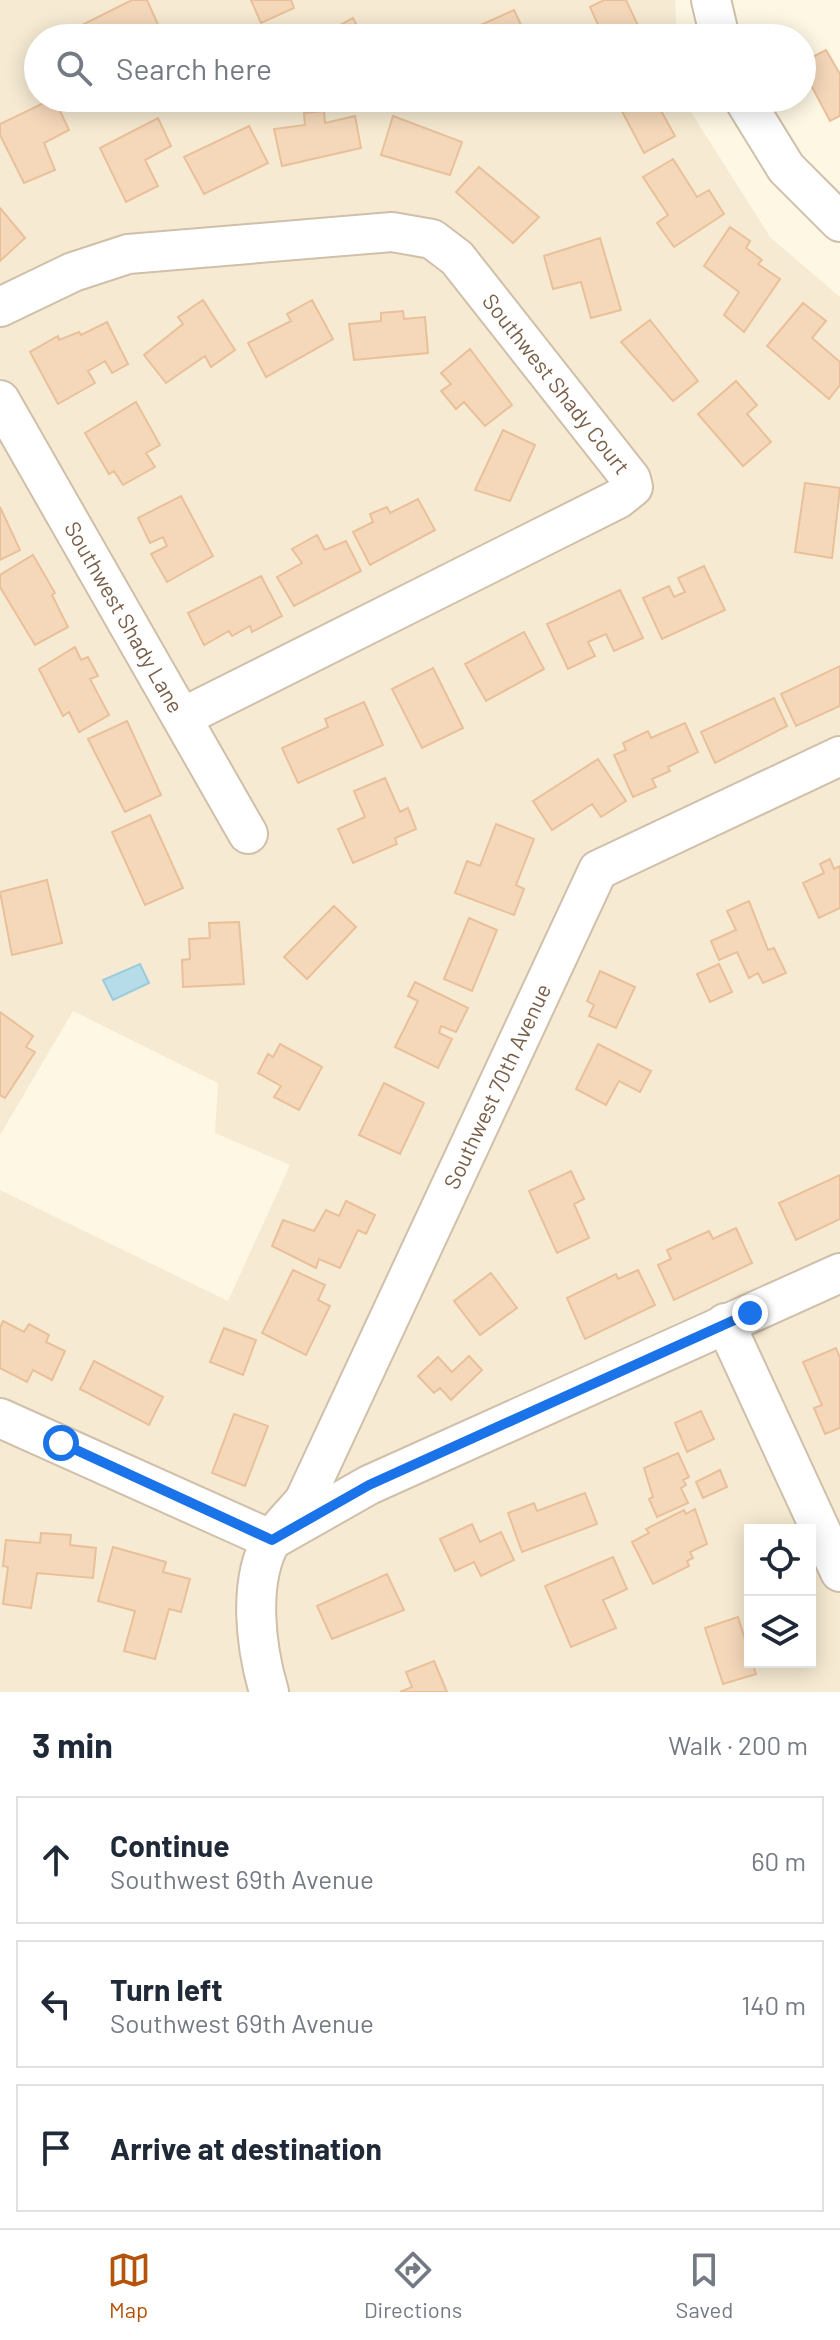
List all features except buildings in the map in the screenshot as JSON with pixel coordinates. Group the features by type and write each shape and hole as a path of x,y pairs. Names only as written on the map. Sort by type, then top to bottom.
{"street":[{"path":"711,0 717,24"},
{"path":"752,112 786,168 840,222"},
{"name":"Southwest Shady Court","path":"0,307 73,272 128,254 392,232 432,239 457,258 631,479 633,487 618,499 183,717"},
{"name":"Southwest Shady Lane","path":"0,400 248,834"},
{"name":"Southwest 70th Avenue","path":"272,1540 304,1501 598,870 840,756"},
{"path":"269,1692 257,1617 260,1578 272,1540 369,1485 840,1273"},
{"path":"725,1323 840,1572"},
{"path":"0,1418 272,1540"}],"shaded area":[{"path":"0,0 675,0 676,24 24,24 24,112 691,112 770,237 840,297 840,1692 0,1692 0,1190 228,1301 290,1165 215,1133 218,1083 73,1011 0,1135"}],"water":[{"path":"140,964 149,983 113,1000 103,980"}],"route":[{"path":"61,1443 272,1540 320,1510 369,1485 750,1313"}]}
